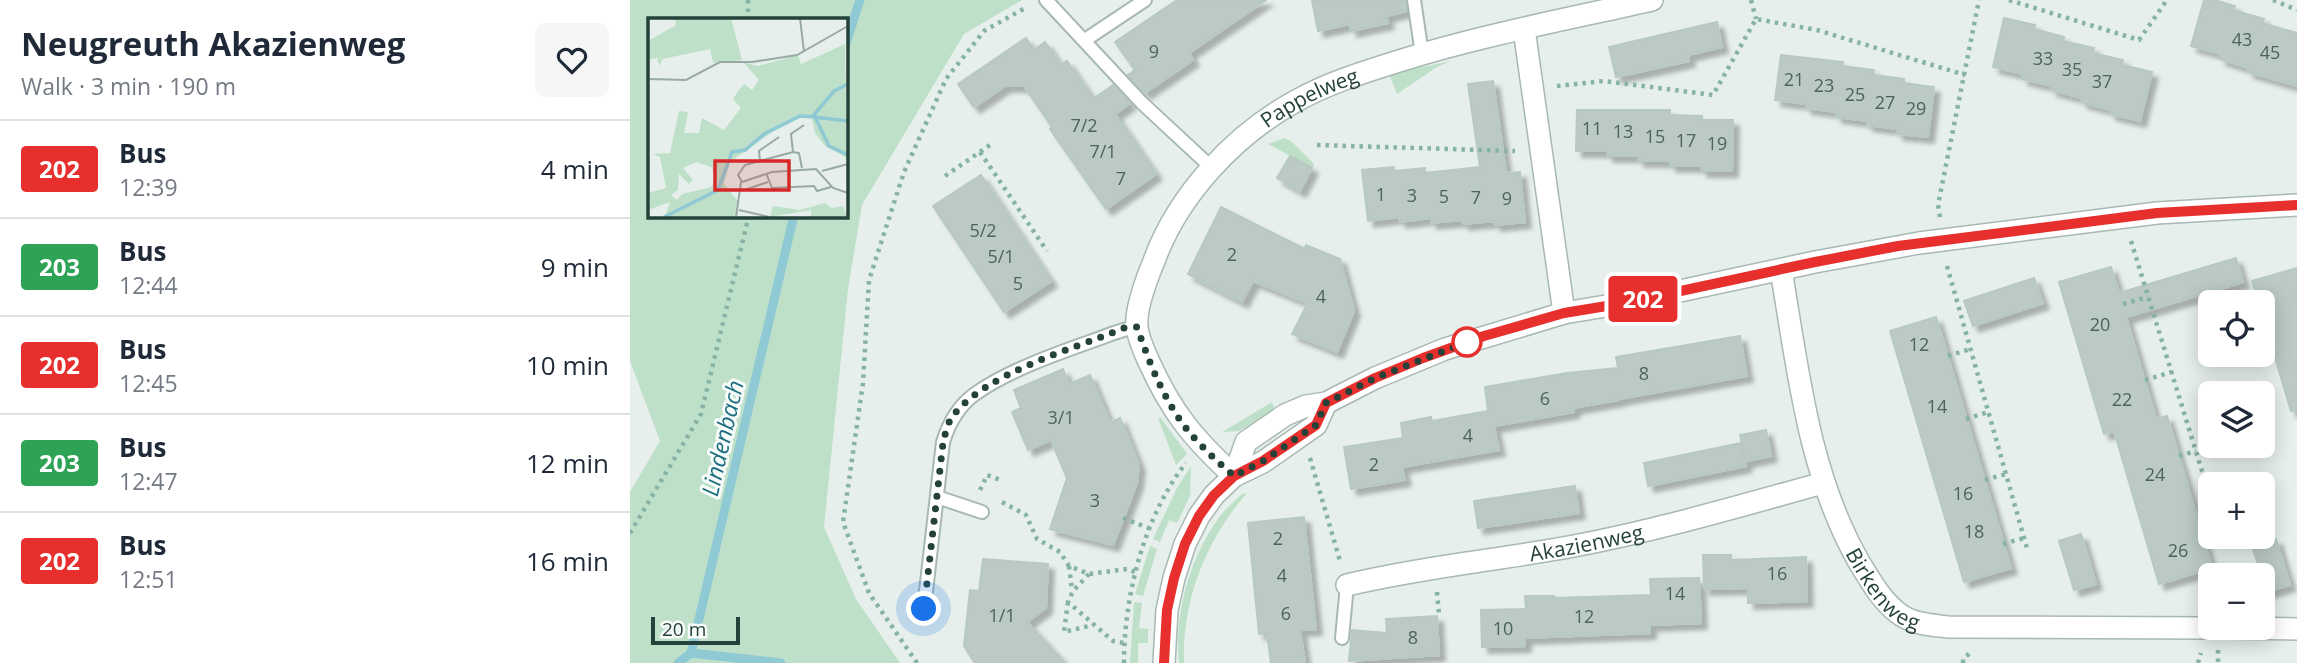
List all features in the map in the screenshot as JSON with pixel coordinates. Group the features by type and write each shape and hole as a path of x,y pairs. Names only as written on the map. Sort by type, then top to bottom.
{"street":[{"name":"Pappelweg","path":"1137,327 1143,289 1160,244 1182,207 1212,168 1239,142 1296,101 1371,70 1422,54 1644,1"},
{"path":"1524,29 1564,313"},
{"path":"1164,663 1167,610 1185,544 1199,516 1214,495 1234,476 1246,443 1285,415 1306,406 1326,403 1423,358 1484,336 1564,313 1919,243 2123,217 2297,205"},
{"name":"Birkenweg","path":"1781,270 1806,415 1823,483 1848,544 1883,598 1899,614 1920,624 1948,627 2198,628"},
{"path":"1137,327 1161,389 1181,422 1201,446 1234,476"},
{"name":"Akazienweg","path":"1347,585 1392,574 1626,535 1823,483"},
{"path":"2275,629 2297,629"}],"lane":[{"path":"1046,0 1142,103 1212,168"},
{"path":"1085,40 1145,0"},
{"path":"1414,0 1422,54"},
{"path":"924,609 943,443 951,418 975,394 1016,372 1124,328 1137,327"},
{"path":"937,496 982,512"},
{"path":"1342,638 1347,585"}],"path":[{"path":"748,0 748,18"},
{"path":"1532,88 1604,81 1713,95 1756,19 1751,0"},
{"path":"1941,228 1938,205 1979,0"},
{"path":"2008,0 2139,40 2167,0"},
{"path":"2273,0 2297,9"},
{"path":"917,663 869,593 843,522 863,383 869,280 904,172 946,79 984,31 1029,6"},
{"path":"1756,19 1817,30 1965,75"},
{"path":"945,176 993,143"},
{"path":"1317,145 1541,152"},
{"path":"980,152 1047,251"},
{"path":"630,533 701,414 749,217"},
{"path":"2123,217 2203,472"},
{"path":"1945,261 2028,552"},
{"path":"2123,304 2148,297"},
{"path":"1948,356 1970,349"},
{"path":"2145,380 2172,372"},
{"path":"1966,419 1988,412"},
{"path":"2179,456 2196,450"},
{"path":"1124,663 1129,597 1135,572 1170,483 1189,460"},
{"path":"1314,467 1347,585"},
{"path":"1985,480 2006,474"},
{"path":"989,495 979,491 986,475 1000,480"},
{"path":"998,500 1026,514 1037,539 1060,552 1069,566 1073,591"},
{"path":"1123,518 1151,529"},
{"path":"2003,544 2024,538"},
{"path":"1069,566 1089,574 1127,569 1135,572"},
{"path":"1089,574 1073,591 1068,602 1064,632 1094,625"},
{"path":"1068,602 1113,641 1124,643"},
{"path":"1962,663 1963,659 1974,651"}],"green space":[{"path":"630,0 1022,0 964,34 862,205 848,289 824,527 856,599 900,663 630,663 630,492 660,441 630,361"},
{"path":"1451,61 1437,67 1397,94 1389,74"},
{"path":"1284,138 1291,141 1314,164 1312,168 1268,144"},
{"path":"1272,402 1275,410 1239,431 1222,432"},
{"path":"1158,418 1161,418 1187,454 1176,465"},
{"path":"1191,466 1190,496 1177,523 1169,520 1160,542 1153,539 1177,488"},
{"path":"1247,493 1232,511 1199,572 1187,616 1184,663 1179,663 1181,608 1198,553 1219,518 1242,494"},
{"path":"1150,546 1157,549 1143,596 1135,594"},
{"path":"1134,602 1142,603 1139,628 1148,629 1148,643 1138,643 1138,663 1130,663"}],"building":[{"path":"1177,0 1266,0 1189,53 1193,60 1145,93 1128,75 1135,70 1115,42"},
{"path":"1312,0 1405,0 1407,11 1386,16 1388,23 1351,31 1350,24 1318,31"},
{"path":"2204,0 2235,6 2233,10 2264,19 2262,23 2297,33 2297,86 2248,72 2249,68 2220,59 2221,54 2191,46"},
{"path":"2004,18 2035,25 2034,29 2064,37 2063,41 2094,48 2092,53 2123,60 2122,65 2152,72 2140,121 2110,114 2111,110 2081,102 2082,98 2051,90 2052,86 2022,79 2023,74 1993,67"},
{"path":"1717,22 1722,47 1688,55 1689,61 1616,77 1609,47"},
{"path":"1026,38 1034,50 1045,42 1061,65 1067,61 1093,99 1113,85 1130,103 1115,114 1156,174 1106,209 1050,129 1052,127 1024,86 1005,86 974,107 958,84"},
{"path":"1781,55 1843,62 1842,66 1874,70 1873,75 1934,87 1928,137 1897,134 1898,129 1836,117 1837,112 1775,100"},
{"path":"1493,81 1506,173 1520,172 1525,222 1495,225 1494,221 1463,224 1462,220 1431,223 1431,218 1400,222 1399,217 1368,221 1362,170 1425,168 1425,173 1480,167 1468,84"},
{"path":"1577,110 1670,110 1670,115 1702,116 1702,120 1733,120 1732,171 1701,171 1701,166 1670,166 1670,161 1638,161 1639,156 1607,156 1607,151 1576,151"},
{"path":"1290,156 1312,168 1300,191 1277,178"},
{"path":"981,175 1051,281 1004,312 933,206"},
{"path":"1221,207 1305,249 1306,245 1340,259 1354,311 1337,352 1292,334 1308,303 1253,281 1242,302 1188,274"},
{"path":"2236,258 2243,282 2216,290 2198,290 2198,295 2126,317 2156,419 2167,416 2198,521 2198,549 2206,549 2211,563 2198,563 2198,572 2159,584 2114,431 2104,434 2059,282 2111,267 2119,293"},
{"path":"2297,268 2297,410 2291,411 2275,357 2275,290 2255,290 2252,281"},
{"path":"2034,278 2043,303 1973,326 1964,301"},
{"path":"1936,317 2011,568 1964,582 1890,331"},
{"path":"1740,336 1747,376 1573,408 1574,412 1494,426 1499,450 1402,467 1405,480 1351,489 1344,447 1403,438 1401,423 1431,417 1432,421 1488,411 1485,387 1567,373 1618,368 1616,357"},
{"path":"1063,369 1069,384 1090,375 1110,423 1120,418 1139,465 1137,483 1113,545 1050,529 1067,478 1051,440 1028,450 1012,412 1021,408 1014,390"},
{"path":"1766,430 1771,456 1746,461 1740,435"},
{"path":"1741,443 1746,466 1648,486 1644,463"},
{"path":"1575,486 1579,513 1478,528 1474,501"},
{"path":"1304,517 1316,629 1300,630 1305,663 1271,663 1267,633 1259,634 1248,523"},
{"path":"2081,534 2096,584 2074,590 2059,541"},
{"path":"2275,539 2290,585 2275,590 2275,563 2258,563 2253,549 2275,549"},
{"path":"1703,555 1731,555 1731,560 1806,557 1807,601 1748,603 1748,588 1704,589"},
{"path":"983,559 1048,564 1046,608 1027,622 1065,663 975,663 964,646 970,590 979,591"},
{"path":"1699,578 1701,623 1650,625 1650,633 1525,638 1525,646 1482,647 1481,610 1526,609 1525,596 1554,598 1651,595 1650,579"},
{"path":"1437,616 1439,655 1349,661 1352,630 1387,633 1386,619"}],"waterway":[{"name":"Lindenbach","path":"847,40 860,0"},
{"name":"Lindenbach","path":"678,663 691,653 794,217"},
{"path":"691,653 781,663"}],"bus line":[{"name":"202","path":"1164,663 1167,610 1174,578 1185,544 1199,516 1214,495 1234,476 1263,461 1316,425 1326,403 1423,358 1484,336 1564,313 1625,303 1898,246 2157,213 2297,205"}],"route":[{"path":"924,609 943,443 951,418 975,394 1016,372 1124,328 1137,327 1161,389 1181,422 1201,446 1234,476 1263,461 1316,425 1326,403 1375,378 1467,342"}]}
